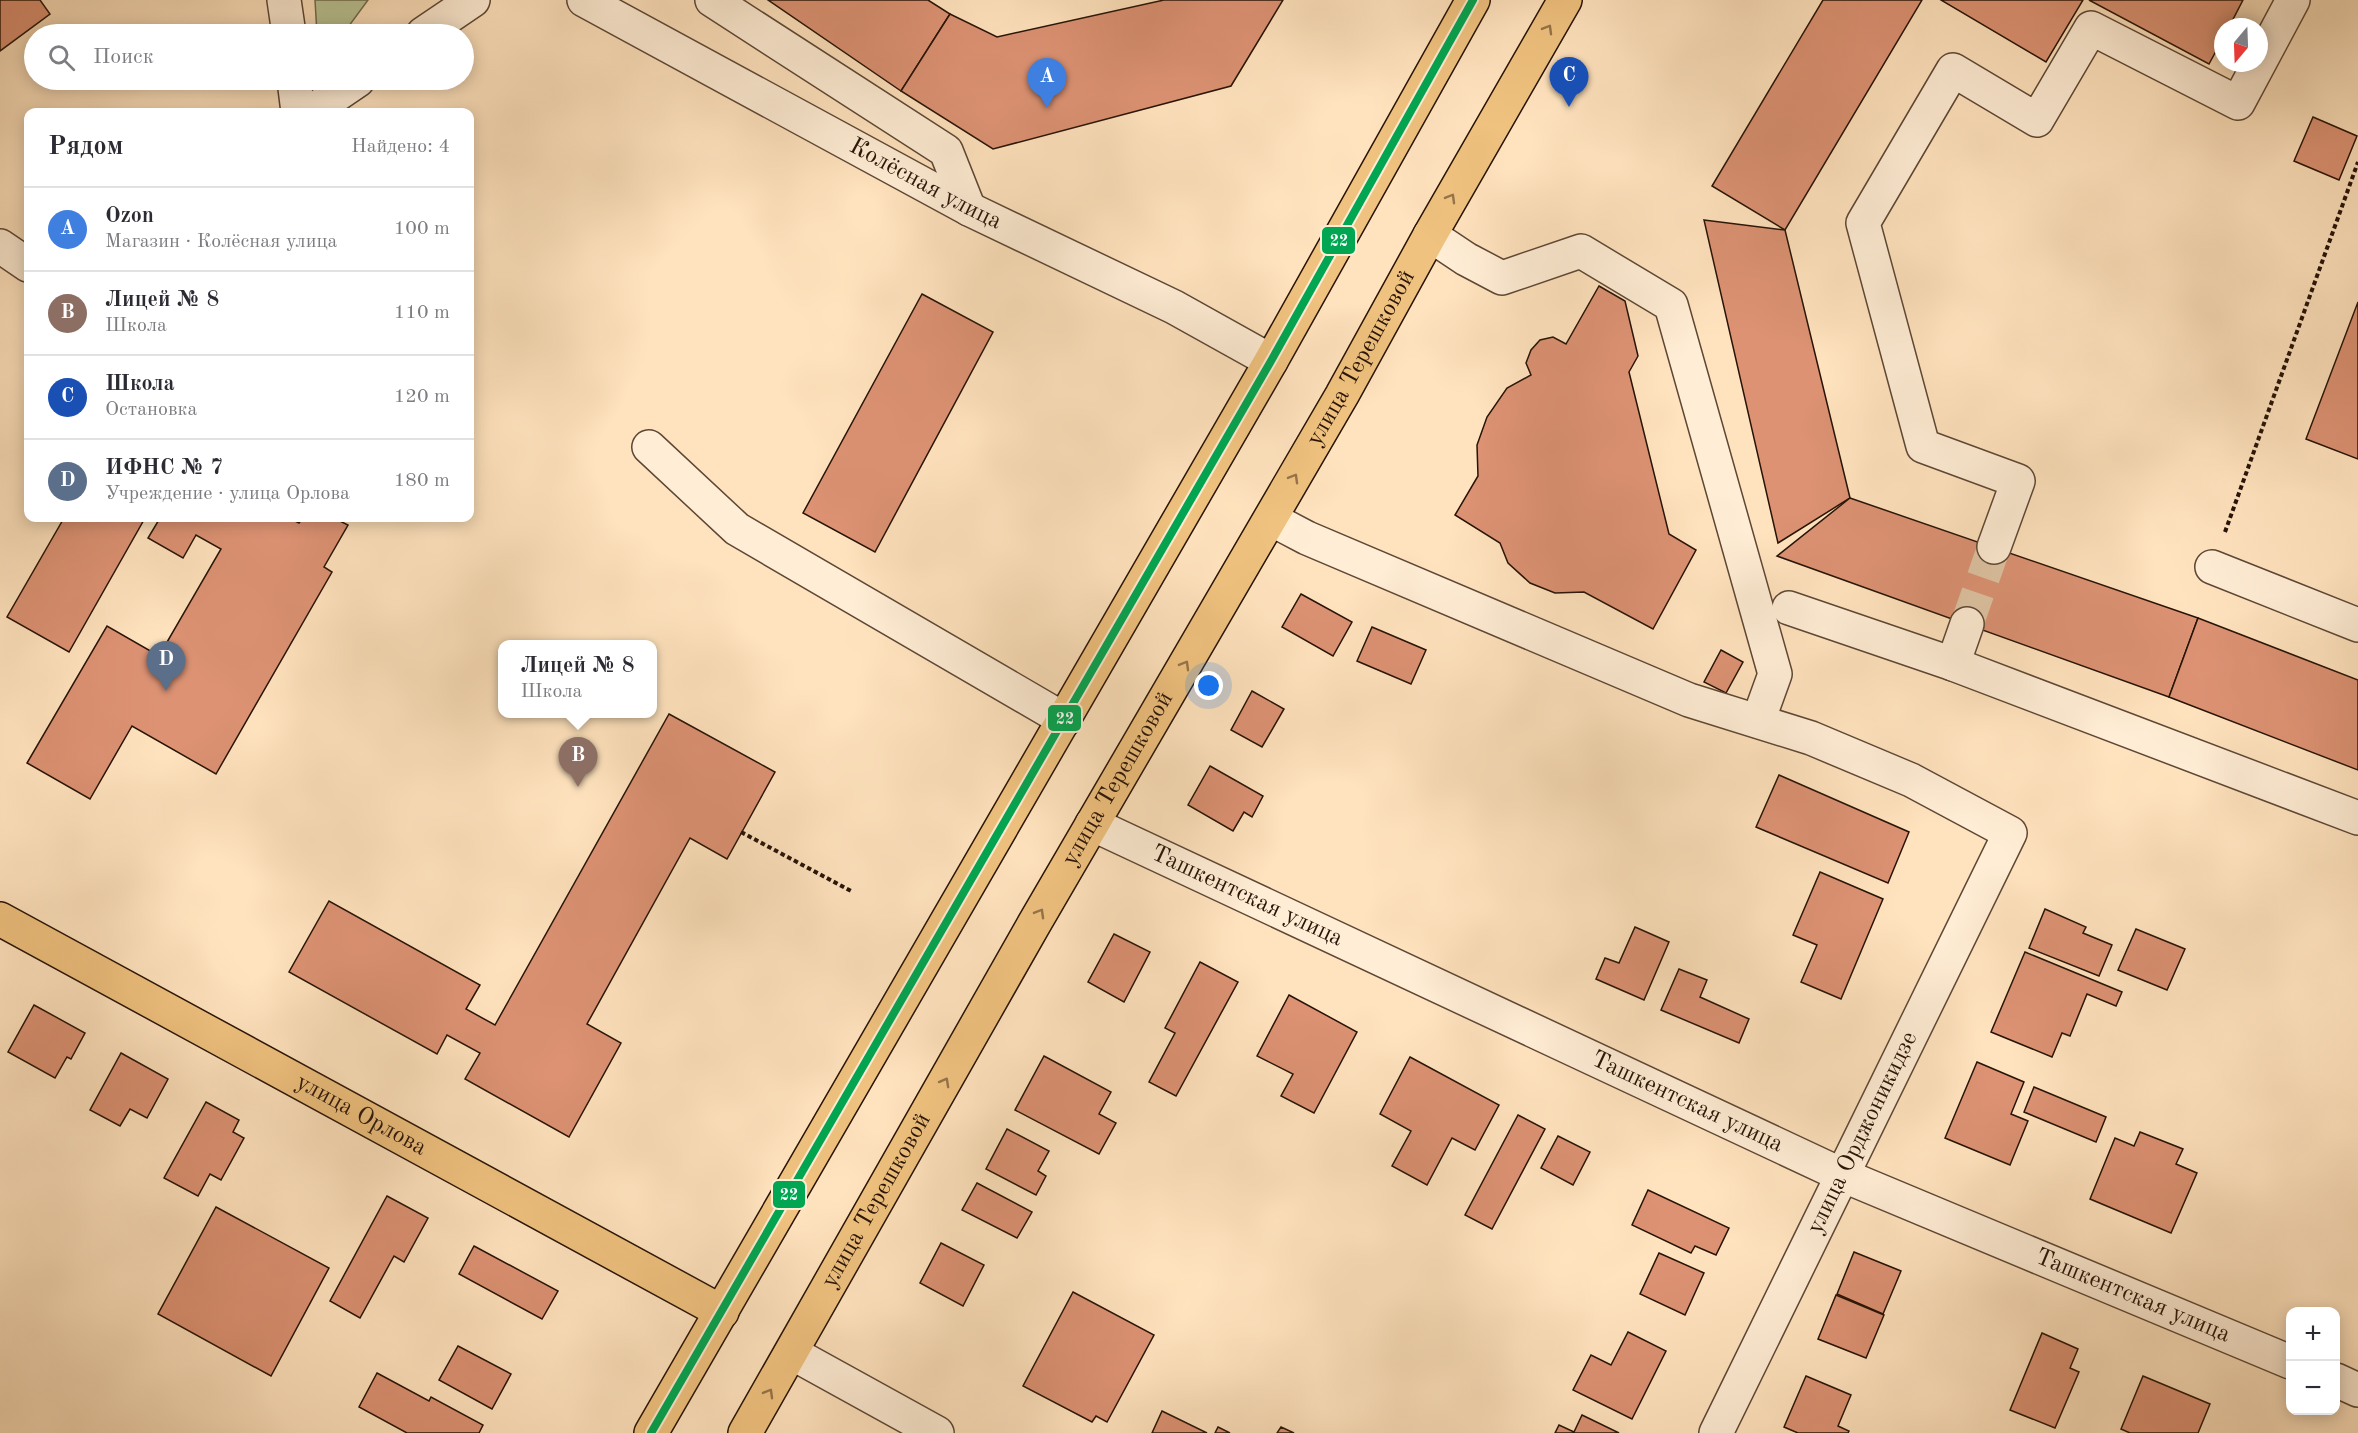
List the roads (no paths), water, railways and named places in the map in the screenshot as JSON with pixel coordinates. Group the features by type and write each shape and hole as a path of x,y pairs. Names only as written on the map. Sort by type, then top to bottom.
{"main road":[{"path":"651,1433 1271,361 1473,0"},
{"name":"улица Терешковой","path":"745,1433 1565,0"},
{"name":"улица Орлова","path":"0,919 722,1312"}],"street":[{"path":"284,0 288,24"},
{"path":"438,24 473,0"},
{"name":"Колёсная улица","path":"584,0 969,209 1174,307 1271,361"},
{"path":"712,0 946,151 969,209"},
{"path":"1994,548 2018,481 1923,446 1863,223 1953,70 2037,120 2091,28 2238,103 2292,0"},
{"path":"295,90 298,108"},
{"path":"316,108 343,90"},
{"path":"1270,519 1307,538 1689,700 1758,721 1775,674 1671,305 1581,251 1502,278 1466,259 1430,235"},
{"path":"0,246 24,262"},
{"path":"649,447 737,529 1065,720"},
{"path":"2212,567 2358,625"},
{"path":"1789,609 1953,664 2358,818"},
{"path":"1953,664 1967,624"},
{"name":"улица Орджоникидзе","path":"1716,1433 2010,833 1911,780 1811,738 1758,721"},
{"name":"Ташкентская улица","path":"1092,824 1842,1175 2288,1361"},
{"path":"792,1353 937,1433"},
{"path":"2340,1382 2358,1390"}],"tunnel":[{"path":"1967,624 1994,547"}],"place":[{"name":"Школа","path":"1569,107"},
{"name":"Ozon","path":"1047,108"},
{"name":"ИФНС № 7","path":"166,691"},
{"name":"Лицей № 8","path":"578,787"}]}
